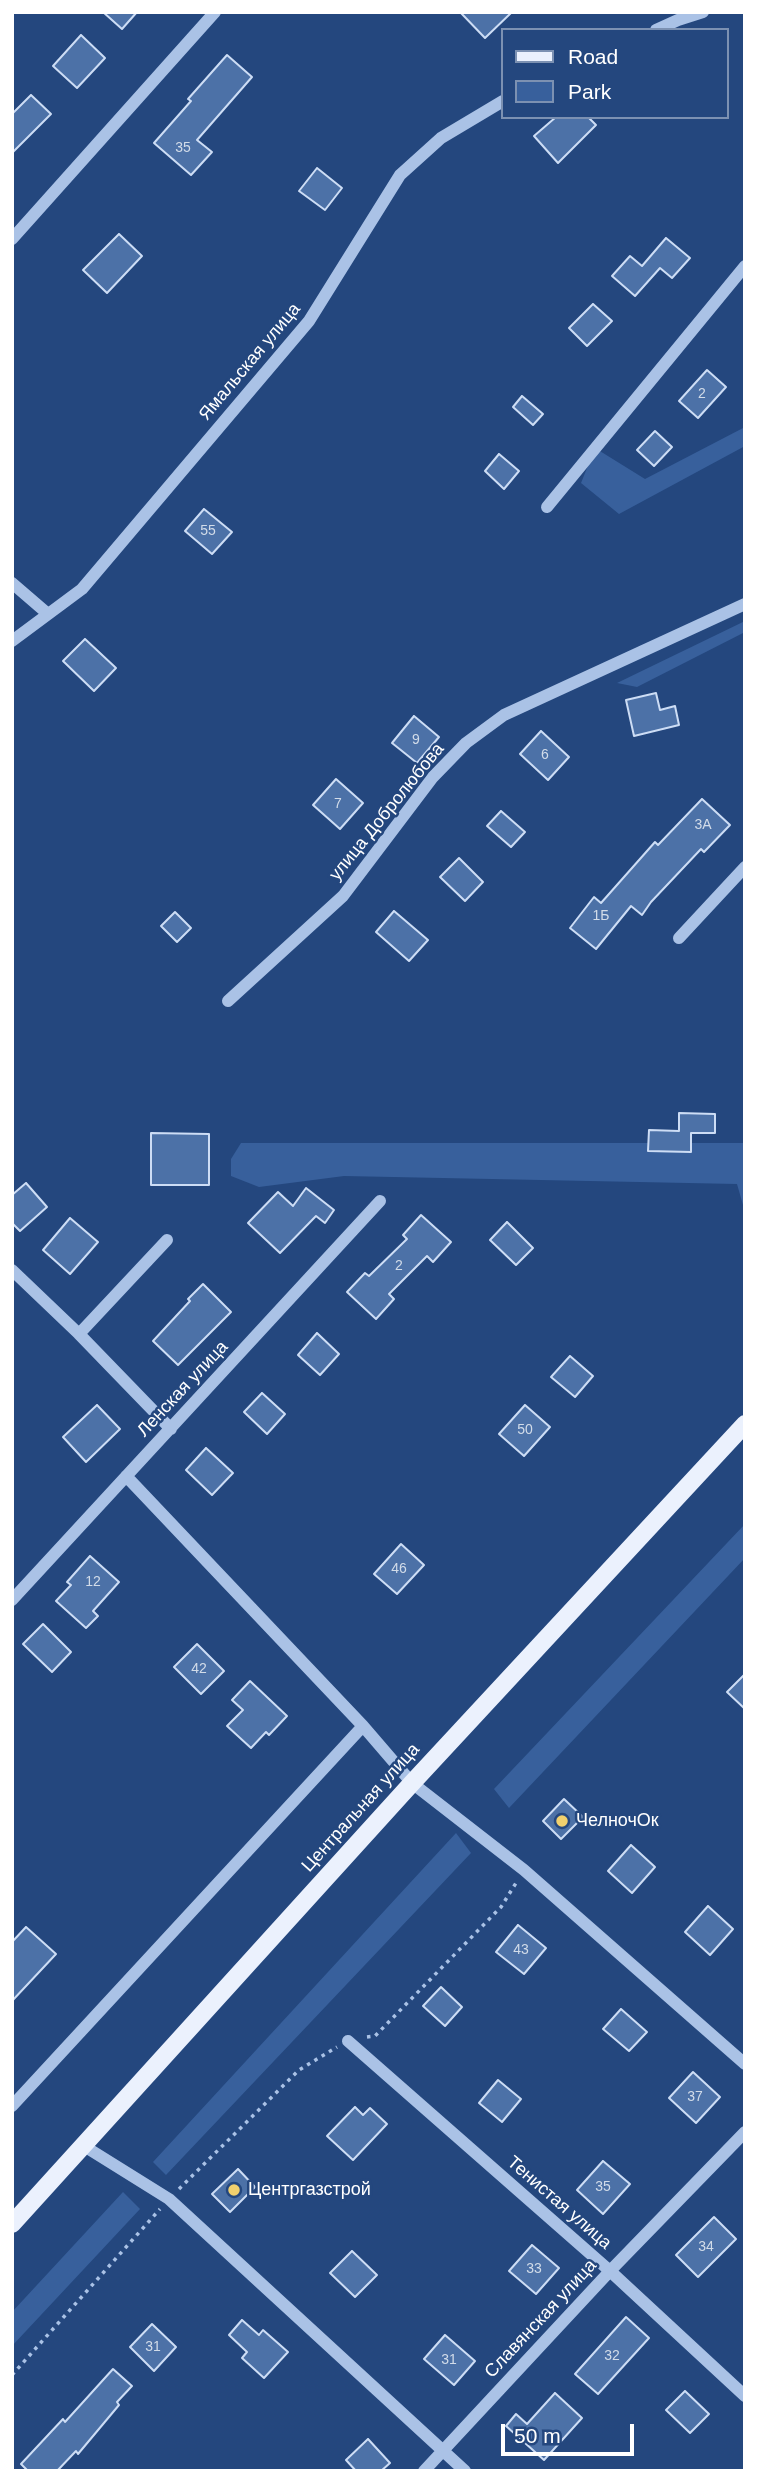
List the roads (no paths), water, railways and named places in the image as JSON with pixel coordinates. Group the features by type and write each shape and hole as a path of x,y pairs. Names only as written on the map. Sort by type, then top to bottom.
{"main road":[{"name":"Центральная улица","path":"12,2224 412,1783 745,1424"}],"street":[{"path":"12,239 215,12"},
{"path":"660,28 703,12"},
{"name":"Ямальская улица","path":"12,641 82,589 309,321 400,175 441,138 502,102"},
{"path":"547,507 745,266"},
{"path":"12,583 48,614"},
{"name":"улица Добролюбова","path":"228,1001 343,896 433,777 466,743 504,715 745,604"},
{"path":"679,938 745,867"},
{"name":"Ленская улица","path":"12,1601 380,1202"},
{"path":"79,1334 167,1240"},
{"path":"12,1270 79,1334 171,1429"},
{"path":"126,1476 363,1726 412,1783 524,1870 745,2064"},
{"path":"12,2106 363,1726"},
{"name":"Тенистая улица","path":"348,2041 610,2271 745,2396"},
{"name":"Славянская улица","path":"424,2471 610,2271 745,2132"},
{"path":"83,2146 169,2199 465,2471"}],"place":[{"name":"ЧелночОк","path":"562,1821"},
{"name":"Центргазстрой","path":"234,2190"}]}
